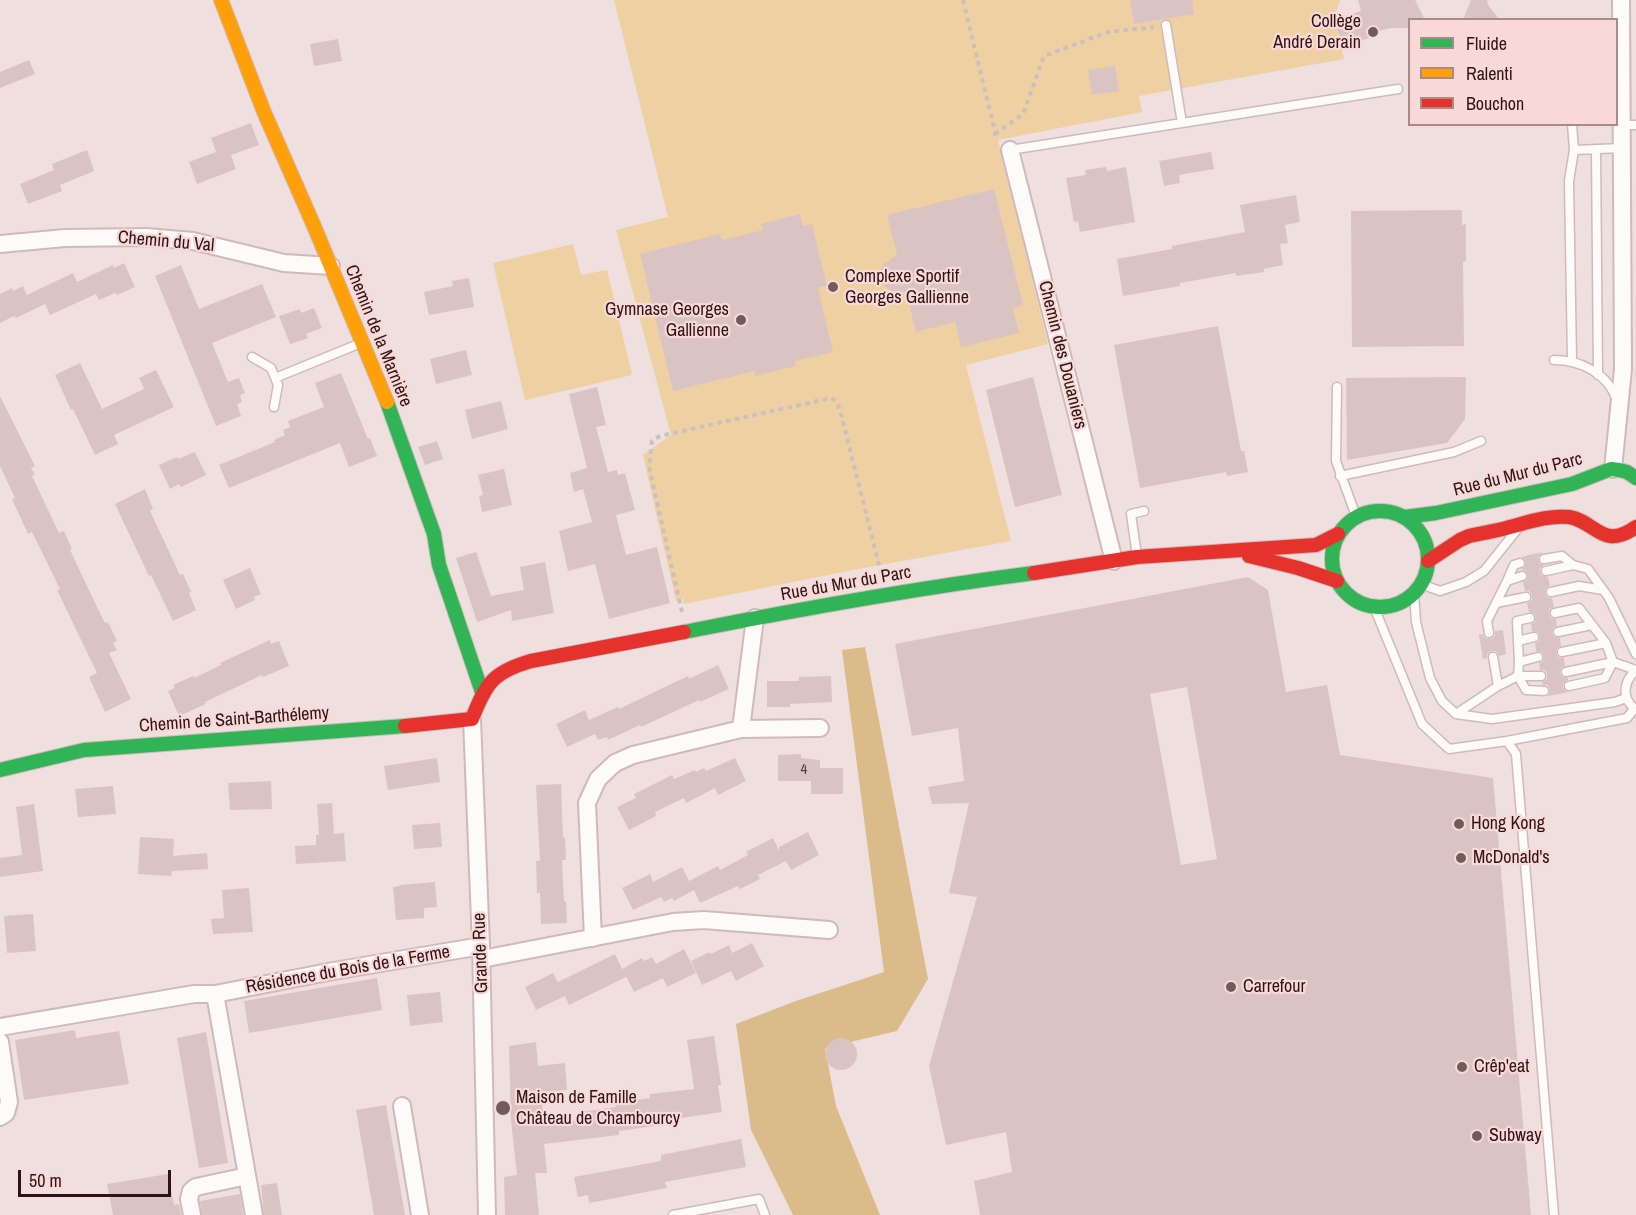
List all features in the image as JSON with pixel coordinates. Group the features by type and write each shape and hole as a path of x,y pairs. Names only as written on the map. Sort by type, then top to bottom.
{"street":[{"name":"Chemin de la Marnière","path":"221,0 264,112 390,410 434,534 439,565 482,693"},
{"path":"1621,0 1619,95 1629,125 1622,148 1623,369 1613,469 1628,472 1636,478"},
{"name":"Chemin des Douaniers","path":"1010,150 1114,561"},
{"name":"Chemin du Val","path":"0,244 65,238 146,237 192,241 284,263 331,266"},
{"name":"Rue du Mur du Parc","path":"1405,517 1448,511 1572,484 1584,481 1603,470 1613,469"},
{"path":"1381,510 1405,517 1423,536 1427,548 1426,573 1418,588 1402,602 1389,607 1374,607 1346,594 1337,581 1332,566 1332,550 1338,534 1356,516 1368,512 1381,510"},
{"path":"1428,561 1468,536 1544,518 1558,516 1574,518 1583,521 1599,533 1612,536 1626,533 1636,527"},
{"name":"Rue du Mur du Parc","path":"482,693 498,674 510,666 755,618 885,595 1137,557 1316,545 1338,534"},
{"name":"Rue du Mur du Parc","path":"1229,551 1298,568 1337,581"},
{"path":"741,729 755,618"},
{"name":"Grande Rue","path":"482,693 472,719 482,953 487,1215"},
{"name":"Chemin de Saint-Barthélemy","path":"0,770 84,750 472,719"},
{"path":"593,938 588,803 598,779 615,763 633,755 741,729 820,728"},
{"name":"Résidence du Bois de la Ferme","path":"0,1027 194,994 215,994 328,972 593,938 673,922 704,920 829,930"},
{"path":"215,994 254,1215"},
{"path":"0,1042 9,1102 6,1113 0,1117"},
{"path":"402,1106 420,1215"},
{"path":"192,1215 189,1199 191,1191 196,1187 247,1176"}],"lane":[{"path":"1166,26 1182,123"},
{"path":"1010,150 1398,89"},
{"path":"1572,126 1574,150 1569,181 1572,361"},
{"path":"1574,150 1622,148"},
{"path":"1596,149 1598,375"},
{"path":"275,378 362,343"},
{"path":"252,357 271,368 278,386 274,407"},
{"path":"1554,360 1572,361 1608,382 1615,394 1618,407"},
{"path":"1337,387 1336,461 1356,516"},
{"path":"1340,476 1454,452 1481,441"},
{"path":"1137,557 1131,514 1144,511"},
{"path":"1520,524 1484,571 1466,582 1440,591 1418,588 1416,622 1430,678 1442,701 1456,714 1492,719 1615,702 1626,698"},
{"path":"1544,559 1562,556 1573,566"},
{"path":"1489,633 1487,621 1514,565 1520,563"},
{"path":"1546,571 1573,566 1588,569 1603,590 1636,654"},
{"path":"1507,581 1522,576"},
{"path":"1551,592 1580,586 1603,590"},
{"path":"1496,603 1526,597"},
{"path":"1374,607 1422,724 1449,749 1507,741 1627,718 1635,710 1626,698 1625,691 1626,683 1636,670 1613,662 1566,672"},
{"path":"1555,613 1579,608 1606,643 1613,662 1605,678 1569,686"},
{"path":"1530,618 1517,621 1518,676 1526,690 1544,691"},
{"path":"1558,632 1592,625"},
{"path":"1518,641 1534,637"},
{"path":"1562,652 1606,643"},
{"path":"1492,657 1498,686"},
{"path":"1519,662 1538,657"},
{"path":"1456,714 1498,686 1518,676 1541,676"},
{"path":"1507,741 1516,754 1554,1215"},
{"path":"673,1215 759,1199 765,1215"}],"path":[{"path":"963,0 995,134 1010,150"},
{"path":"995,134 1023,114 1044,56 1108,32 1166,26"},
{"path":"686,631 649,467 652,441 660,436 831,398 836,401 840,410 879,562 885,595"}],"shaded area":[{"name":"Complexe Sportif Georges Gallienne","path":"614,0 1340,0 1334,19 1344,59 1139,96 1142,112 998,140 1048,344 966,365 1011,541 684,604 683,599 676,601 643,455 671,435 616,230 668,217"},
{"path":"573,244 581,275 607,270 632,375 525,400 493,263"},
{"path":"865,647 928,979 897,1031 825,1048 836,1106 880,1215 793,1215 751,1130 736,1024 796,1001 884,972 842,650"}],"building":[{"path":"1130,0 1192,0 1194,14 1134,24"},
{"path":"1358,0 1415,0 1424,18 1408,18 1408,28 1390,28 1368,34 1369,38 1342,46 1334,19 1361,11"},
{"path":"1471,0 1487,0 1488,5 1498,18 1464,18"},
{"path":"338,39 342,61 314,66 310,44"},
{"path":"29,60 35,74 0,88 0,72"},
{"path":"1115,66 1119,91 1092,95 1088,70"},
{"path":"251,123 259,145 231,155 236,169 197,184 189,162 216,152 211,138"},
{"path":"87,150 94,171 60,185 62,191 28,204 20,184 54,170 52,164"},
{"path":"1211,152 1214,169 1179,175 1180,183 1164,186 1159,161"},
{"path":"1106,167 1107,171 1126,167 1135,222 1080,232 1078,221 1074,222 1066,178 1086,175 1085,170"},
{"path":"994,189 1023,305 1013,308 1019,333 961,347 955,322 916,332 906,292 888,289 880,278 883,265 897,255 887,215"},
{"path":"1296,195 1300,222 1285,225 1288,243 1280,244 1283,265 1264,269 1264,272 1236,276 1236,273 1123,296 1117,259 1245,232 1240,205"},
{"path":"1462,210 1462,225 1466,224 1466,261 1463,262 1464,346 1352,347 1351,211"},
{"name":"Gymnase Georges Gallienne","path":"800,214 803,226 812,224 827,286 818,288 833,352 795,361 796,366 755,376 754,371 673,391 640,254 720,234 722,240 763,230 761,224"},
{"path":"124,263 135,287 99,300 96,294 50,315 45,304 0,323 0,294 12,288 13,291 23,286 27,295 73,273 77,282 113,265 114,268"},
{"path":"181,265 199,309 262,284 276,317 212,343 228,382 239,378 245,393 240,395 242,402 237,404 241,416 216,426 155,276"},
{"path":"469,278 474,307 429,315 424,292 453,286 452,281"},
{"path":"314,308 322,328 306,334 308,338 290,344 279,316 300,309 301,313"},
{"path":"1218,326 1241,451 1244,451 1248,472 1227,476 1226,472 1140,488 1114,345"},
{"path":"466,350 472,375 436,384 430,359"},
{"path":"80,363 102,409 144,389 139,378 156,370 174,407 114,435 118,444 95,455 55,375"},
{"path":"341,373 377,456 349,467 340,443 229,488 219,465 275,442 274,440 285,435 283,430 290,427 288,421 324,407 315,383"},
{"path":"1033,377 1062,495 1015,507 986,390"},
{"path":"1466,377 1465,419 1447,443 1347,460 1346,378"},
{"path":"597,387 606,425 596,427 608,472 617,470 618,475 625,473 635,510 616,515 626,555 657,547 670,603 609,619 595,564 568,571 559,531 592,522 583,489 574,492 570,473 587,468 569,394"},
{"path":"0,396 35,466 31,468 35,475 32,476 59,533 64,531 72,549 70,550 97,607 105,623 108,622 117,641 113,643 117,650 109,653 131,699 105,712 89,677 97,673 32,532 28,534 0,466"},
{"path":"501,401 508,429 472,439 465,410"},
{"path":"437,441 443,459 425,465 418,447"},
{"path":"195,452 206,475 181,487 179,484 170,489 159,465"},
{"path":"504,469 512,505 482,512 479,496 483,495 478,475"},
{"path":"145,489 153,509 150,511 180,575 183,574 196,610 173,621 115,504"},
{"path":"476,552 491,596 524,590 520,567 545,562 554,613 512,621 511,610 477,622 456,558"},
{"path":"1543,552 1538,557 1539,563 1544,565 1540,572 1542,576 1548,577 1550,586 1546,588 1545,593 1547,597 1552,598 1554,607 1550,609 1549,614 1551,618 1556,619 1557,626 1553,628 1552,633 1554,637 1560,638 1561,646 1557,648 1556,653 1558,657 1564,658 1565,666 1561,668 1560,673 1562,677 1568,678 1563,687 1569,692 1548,696 1550,689 1542,682 1547,679 1547,673 1540,670 1539,663 1543,661 1544,656 1542,652 1536,651 1535,643 1539,641 1540,636 1538,632 1532,631 1531,624 1535,622 1536,617 1534,613 1529,612 1527,603 1532,600 1532,595 1529,591 1525,591 1523,582 1527,580 1528,575 1521,569 1525,567 1526,562 1520,557"},
{"path":"250,568 261,594 254,597 255,600 236,609 223,580"},
{"name":"Carrefour","path":"1248,577 1268,590 1286,692 1327,685 1340,755 1493,778 1531,1215 980,1215 974,1181 1012,1172 1006,1132 946,1145 929,1066 977,897 949,893 969,803 932,804 928,787 964,781 958,728 912,736 895,644","holes":["1187,687 1217,859 1181,865 1150,694"]},
{"path":"1503,630 1506,654 1499,656 1496,651 1491,651 1487,654 1487,658 1483,659 1479,635 1483,634 1486,639 1491,639 1495,636 1495,631"},
{"path":"270,640 271,644 279,641 289,666 263,677 262,675 179,716 168,691 175,688 173,685 193,676 194,678"},
{"path":"718,665 729,689 608,740 607,737 598,740 595,734 567,747 556,724 585,710 589,720"},
{"path":"831,676 832,702 767,707 767,681 799,681 799,677"},
{"path":"801,754 801,758 820,760 820,768 843,768 843,794 811,794 811,781 778,781 778,755"},
{"path":"437,758 440,782 388,790 384,766"},
{"path":"735,758 746,781 718,795 715,788 686,803 684,798 655,812 656,816 629,830 617,807 636,798 634,794 672,775 674,779 695,770 696,772 704,768 706,771"},
{"path":"271,781 272,809 230,810 228,783"},
{"path":"561,784 566,860 562,860 567,923 541,924 540,893 537,893 536,861 540,861 536,785"},
{"path":"113,786 116,814 78,817 75,789"},
{"path":"332,803 334,834 344,833 346,861 296,864 295,846 316,845 316,835 319,835 317,804"},
{"path":"34,804 43,871 0,877 0,858 22,855 16,807"},
{"path":"440,823 442,847 414,849 412,825"},
{"path":"808,832 819,855 791,870 786,861 758,875 760,879 740,889 738,886 700,903 694,890 674,901 672,898 664,902 661,897 633,910 622,888 650,874 653,882 682,867 689,881 718,866 720,870 748,855 746,852 773,838 779,851 779,847"},
{"path":"140,837 174,839 173,856 207,853 208,869 172,871 171,876 138,874"},
{"path":"435,882 437,907 424,908 424,918 396,920 393,887"},
{"path":"249,888 253,932 213,934 211,919 224,918 222,890"},
{"path":"33,914 36,951 7,953 4,916"},
{"path":"752,943 764,966 736,981 731,971 702,985 691,961 729,945 732,953"},
{"path":"684,949 696,973 667,987 663,978 634,992 625,974 626,977 569,1005 565,996 536,1010 525,987 553,973 558,982 615,954 622,969 642,958 644,961 652,957 656,964"},
{"path":"377,978 382,1010 249,1033 244,1001"},
{"path":"440,992 443,1022 410,1026 407,995"},
{"path":"75,1030 76,1038 119,1031 129,1084 24,1100 15,1040"},
{"path":"206,1032 228,1163 199,1168 177,1038"},
{"path":"714,1036 721,1085 718,1085 722,1112 654,1122 654,1126 619,1131 619,1135 544,1144 547,1173 535,1173 539,1215 505,1215 504,1177 517,1175 511,1120 509,1046 536,1042 538,1066 565,1063 567,1090 541,1092 544,1124 581,1120 580,1112 616,1107 615,1103 650,1098 650,1094 694,1089 687,1040"},
{"path":"841,1038 852,1043 857,1054 852,1065 841,1070 830,1065 825,1054 830,1043"},
{"path":"386,1105 405,1215 374,1215 356,1110"},
{"path":"741,1139 746,1167 665,1182 667,1188 589,1203 588,1195 578,1197 574,1177 661,1161 661,1155"},
{"path":"168,1174 174,1205 179,1204 181,1215 113,1215 107,1184"},
{"path":"277,1183 282,1215 264,1215 261,1185"},
{"path":"240,1194 243,1215 202,1215 200,1201"}],"traffic: fast":[{"path":"387,402 434,534 439,565 482,692"},
{"path":"1405,517 1436,513 1572,484 1611,469 1627,472 1636,478"},
{"path":"1380,511 1398,514 1414,525 1425,541 1428,559 1425,577 1414,593 1398,604 1380,607 1362,604 1346,593 1335,577 1332,559 1335,541 1346,525 1362,514 1380,511"},
{"path":"684,632 946,585 1034,573"},
{"path":"0,770 84,750 405,726"}],"traffic: slow":[{"path":"221,0 264,112 387,402"}],"traffic: jam":[{"path":"1428,561 1469,536 1547,518 1569,517 1600,533 1615,536 1636,527"},
{"path":"1034,573 1137,557 1316,545 1338,534"},
{"path":"1249,556 1298,568 1337,581"},
{"path":"405,726 472,719 487,688 499,675 518,665 684,632"}],"place":[{"name":"Collège André Derain","path":"1373,32"},
{"name":"Complexe Sportif Georges Gallienne","path":"833,287"},
{"name":"Gymnase Georges Gallienne","path":"741,320"},
{"name":"Hong Kong","path":"1459,824"},
{"name":"McDonald's","path":"1461,858"},
{"name":"Carrefour","path":"1231,987"},
{"name":"Crêp'eat","path":"1462,1067"},
{"name":"Maison de Famille Château de Chambourcy","path":"503,1108"},
{"name":"Subway","path":"1477,1136"}]}
